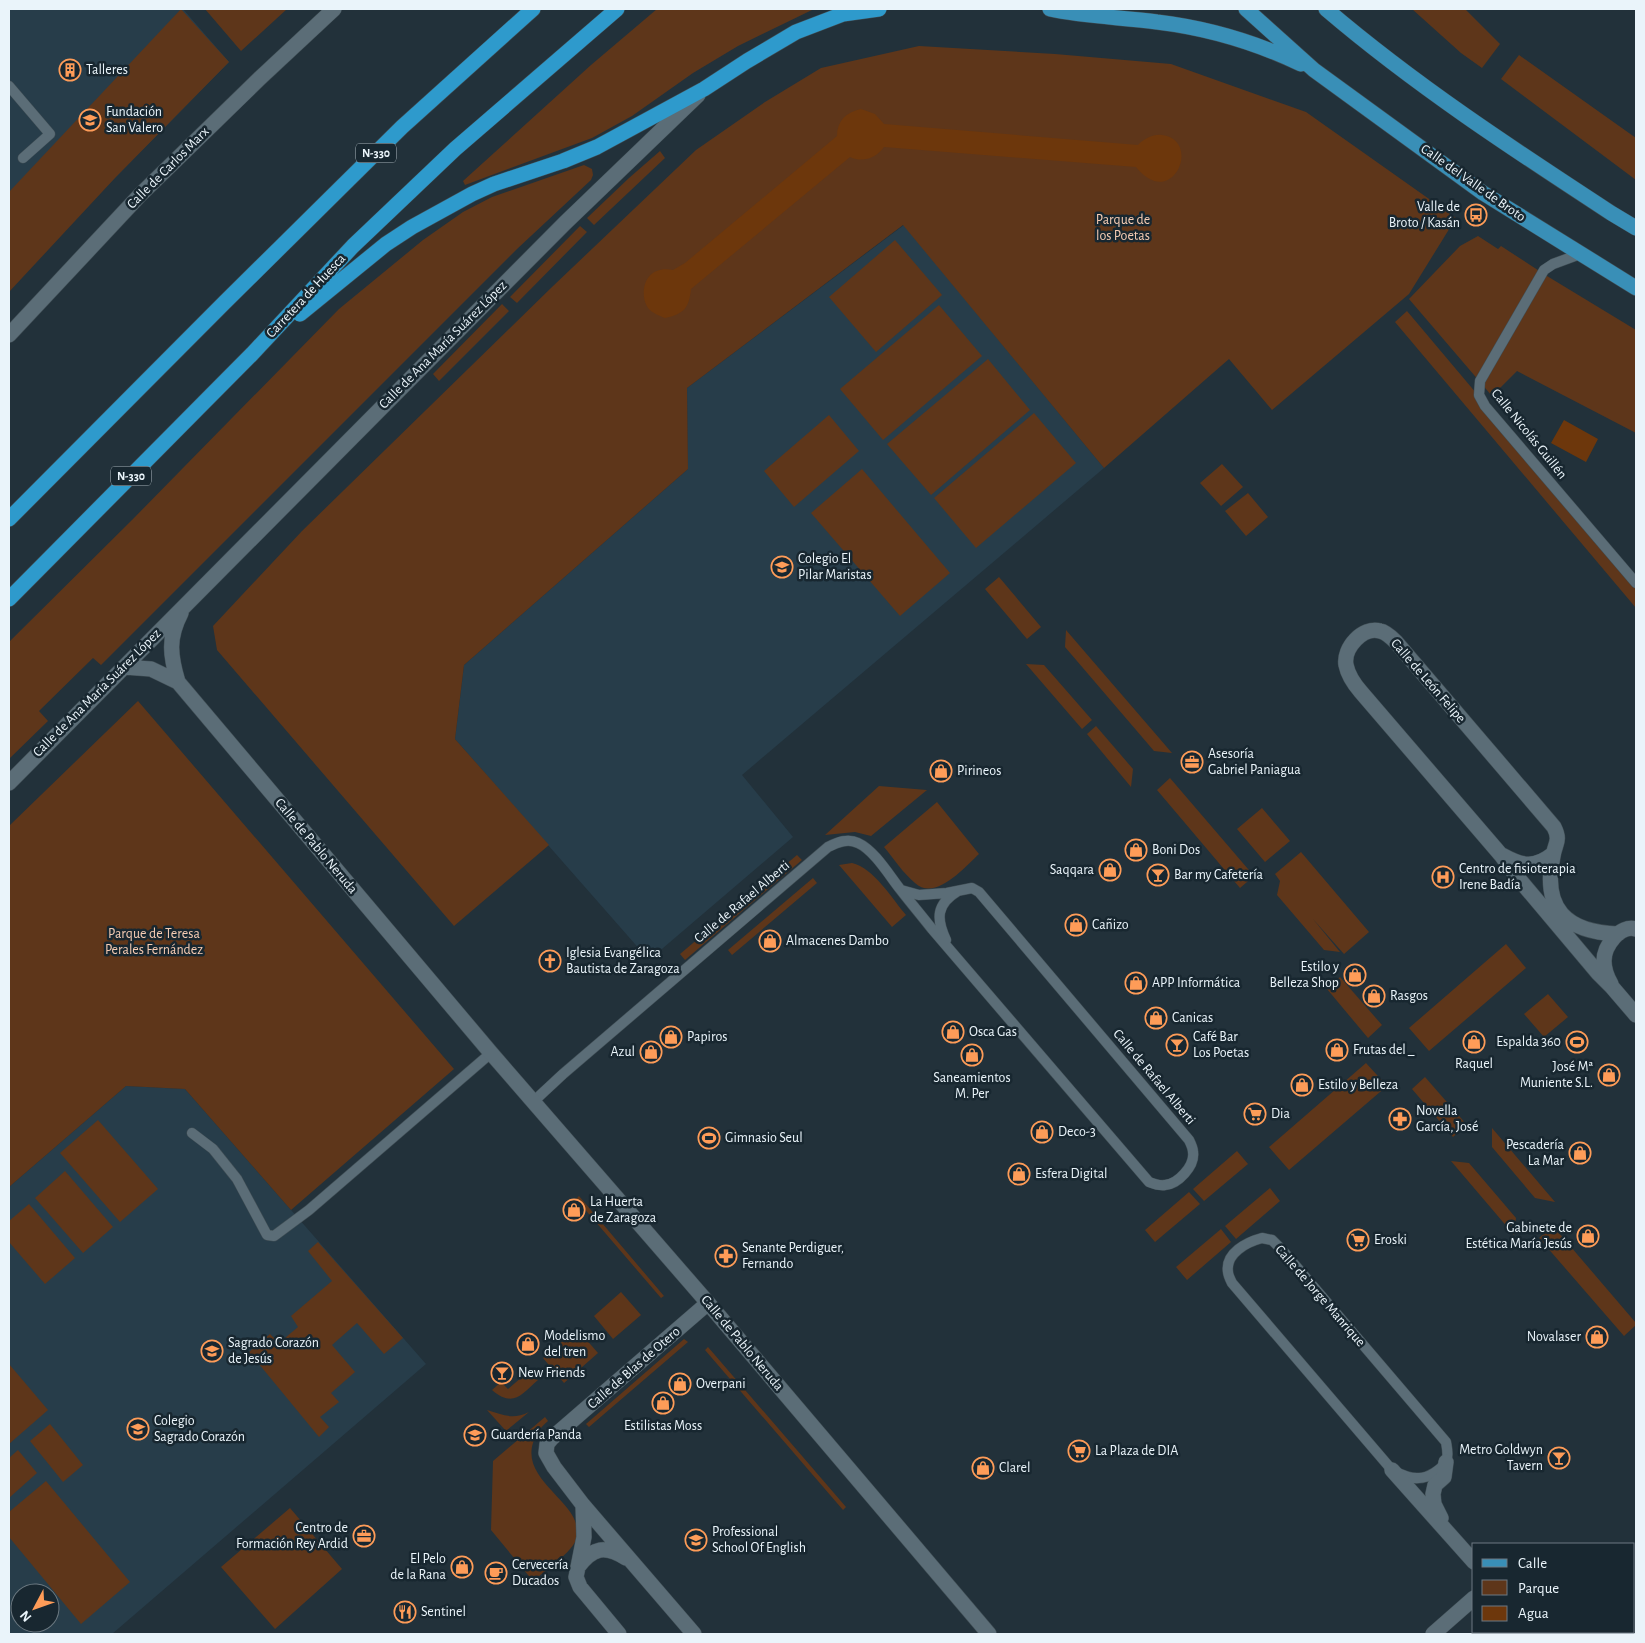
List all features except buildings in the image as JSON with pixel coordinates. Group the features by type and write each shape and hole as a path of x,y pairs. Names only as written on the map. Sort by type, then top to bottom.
{"highway":[{"name":"N-330","path":"9,520 402,127 533,9"},
{"name":"Carretera de Huesca","path":"9,599 252,354 353,246 448,155 617,9"},
{"path":"252,354 366,260 412,227 464,198 494,184 563,161 597,147 704,89 796,32 843,14 879,9"}],"main road":[{"name":"Calle del Valle de Broto","path":"1050,9 1158,22 1211,32 1268,50 1314,70"},
{"name":"Calle del Valle de Broto","path":"1246,9 1314,70 1483,193 1636,288"},
{"path":"1326,9 1452,107 1636,228"},
{"path":"1344,9 1357,35"}],"street":[{"name":"Calle de Carlos Marx","path":"9,335 140,195 334,9"},
{"name":"Calle de Ana María Suárez López","path":"9,783 565,223 704,89"},
{"name":"Calle de Ana María Suárez López","path":"178,682 174,669 171,644 172,634 186,603"},
{"name":"Calle de León Felipe","path":"1618,934 1601,934 1586,930 1570,922 1561,914 1554,903 1549,882 1558,835 1554,827 1396,642 1382,631 1370,631 1358,638 1348,650 1346,663 1351,678 1361,692 1501,855 1553,921 1636,1015"},
{"name":"Calle de Pablo Neruda","path":"124,667 151,669 178,682 491,1053 708,1303 989,1634"},
{"name":"Calle de León Felipe","path":"1501,855 1526,864 1543,862 1553,854"},
{"name":"Calle de León Felipe","path":"1612,987 1607,976 1604,960 1605,952 1609,944 1623,930 1636,929"},
{"name":"Calle de Blas de Otero","path":"694,1634 583,1505 549,1460 546,1453 547,1444 552,1438 708,1303"},
{"path":"1446,1462 1444,1477 1436,1485 1433,1494 1434,1504 1446,1529"},
{"path":"1392,1470 1472,1560"},
{"path":"583,1505 584,1537 576,1577 580,1587 619,1634"},
{"name":"Calle de Blas de Otero","path":"577,1568 586,1556 596,1550 608,1549 633,1562"},
{"path":"1433,1634 1472,1600"}],"lane":[{"path":"9,86 50,134 23,158"},
{"name":"Calle Nicolás Guillén","path":"1580,254 1552,264 1544,270 1480,381 1480,395 1485,406 1636,583"},
{"name":"Calle de Rafael Alberti","path":"534,1101 576,1062 828,847 847,840 858,842 872,854 901,890 950,950 1150,1182 1163,1186 1172,1184 1186,1171 1192,1163 1194,1153 1190,1140 979,892 972,888 947,893 919,895 901,890"},
{"name":"Calle de Rafael Alberti","path":"950,950 939,923 939,912 953,894 962,890"},
{"path":"192,1133 213,1149 237,1179 267,1235 274,1236 309,1210 491,1053"},
{"name":"Calle de Jorge Manrique","path":"1262,1238 1272,1240 1446,1442 1448,1453 1446,1462 1429,1476 1418,1479 1392,1470 1232,1283 1227,1270 1230,1260 1238,1249 1251,1241 1262,1238"}],"shaded area":[{"name":"Fundación San Valero","path":"9,9 183,9 229,62 39,255 9,288"},
{"name":"Colegio El Pilar Maristas","path":"904,225 1104,468 742,775 793,837 649,960 455,739 464,665 688,469 687,388"},
{"name":"Sagrado Corazón de Jesús","path":"126,1086 185,1089 426,1364 112,1634 9,1634 9,1187"}],"green space":[{"path":"181,9 229,62 115,178 9,292 9,192"},
{"path":"205,9 287,9 241,51"},
{"path":"657,9 814,9 738,46 693,73 632,116 592,138 465,185 463,181 591,65"},
{"path":"1412,9 1465,9 1500,44 1482,68 1461,53"},
{"name":"Parque de los Poetas","path":"919,46 1055,54 1171,64 1306,112 1456,218 1409,294 1272,410 1229,359 1104,468 903,225 687,388 688,469 464,665 455,739 549,845 454,926 217,650 213,626 302,531 552,287 696,150 765,102 821,68"},
{"path":"1519,55 1636,138 1636,180 1501,79"},
{"path":"660,151 665,158 594,225 587,218"},
{"path":"584,165 592,169 593,175 591,180 517,249 101,665 93,658 39,711 48,721 9,759 9,642 339,309 423,240 463,212 492,197"},
{"path":"580,226 587,232 517,303 510,297"},
{"path":"1478,236 1498,249 1501,246 1636,330 1636,433 1517,371 1492,396 1409,299 1460,246"},
{"path":"895,240 942,295 876,352 829,297"},
{"path":"502,304 509,311 439,381 433,374"},
{"path":"939,305 982,356 883,440 840,389"},
{"path":"1407,311 1636,583 1636,608 1395,322"},
{"path":"988,359 1030,410 931,495 887,444"},
{"path":"1034,413 1076,463 976,548 934,498"},
{"path":"829,415 859,451 794,507 764,471"},
{"path":"1222,464 1243,487 1221,506 1200,483"},
{"path":"862,469 950,573 900,616 811,513"},
{"path":"1248,493 1268,517 1246,536 1225,511"},
{"path":"999,577 1041,627 1027,639 985,589"},
{"path":"1066,630 1172,753 1154,751 1065,647"},
{"path":"1026,664 1044,665 1092,720 1082,729"},
{"name":"Parque de Teresa Perales Fernández","path":"138,701 454,1069 291,1210 185,1089 126,1086 9,1187 9,826"},
{"path":"1096,726 1133,769 1131,787 1087,734"},
{"path":"1170,778 1254,876 1240,888 1157,790"},
{"path":"879,786 927,790 871,836 855,832 825,835"},
{"path":"937,802 979,854 958,874 940,886 923,888 906,875 884,847"},
{"path":"1262,808 1290,841 1265,862 1237,829"},
{"path":"1301,852 1369,932 1344,954 1313,919 1340,952 1324,950 1277,895 1280,881 1275,874"},
{"path":"797,855 802,860 685,960 680,954"},
{"path":"852,863 860,866 875,877 906,915 892,927 839,865"},
{"path":"813,878 817,883 732,955 728,950"},
{"path":"1506,944 1526,968 1429,1051 1409,1028"},
{"path":"1340,977 1382,1025 1368,1038 1327,989"},
{"path":"1548,994 1568,1017 1544,1037 1524,1014"},
{"path":"1366,1063 1387,1086 1289,1170 1269,1147"},
{"path":"1425,1077 1467,1125 1453,1137 1412,1089"},
{"path":"98,1120 158,1189 120,1222 60,1153"},
{"path":"1492,1128 1555,1202 1535,1198 1492,1147"},
{"path":"1237,1151 1248,1164 1204,1201 1193,1189"},
{"path":"1451,1161 1469,1163 1516,1218 1514,1235"},
{"path":"65,1171 113,1227 83,1253 35,1198"},
{"path":"1270,1188 1280,1201 1236,1239 1225,1226"},
{"path":"1189,1192 1200,1204 1155,1242 1145,1230"},
{"path":"579,1196 664,1296 661,1298 576,1199"},
{"path":"29,1204 75,1258 45,1284 9,1242 9,1221"},
{"path":"1553,1226 1636,1323 1624,1336 1539,1238"},
{"path":"1221,1229 1231,1242 1187,1280 1176,1267"},
{"path":"318,1242 403,1338 384,1354 357,1323 332,1345 355,1372 331,1393 339,1402 320,1417 329,1427 319,1437 249,1352 270,1334 279,1343 298,1327 291,1316 332,1281 308,1251"},
{"path":"621,1292 641,1315 613,1339 594,1316"},
{"path":"577,1329 598,1353 564,1383 543,1358"},
{"path":"684,1339 688,1342 589,1427 586,1424"},
{"path":"708,1347 846,1507 843,1510 705,1350"},
{"path":"9,1364 48,1410 9,1444"},
{"path":"529,1371 538,1380 522,1395 511,1399 499,1395 492,1390 501,1382 508,1389"},
{"path":"487,1410 513,1416 529,1412 506,1431"},
{"path":"545,1417 548,1421 536,1436 533,1443 532,1458 536,1471 573,1517 577,1529 575,1542 572,1547 556,1563 533,1581 491,1530 493,1461"},
{"path":"50,1424 83,1465 63,1482 30,1441"},
{"path":"18,1450 37,1473 9,1498 9,1458"},
{"path":"46,1481 130,1582 81,1624 60,1599 60,1583 47,1583 9,1537 9,1512"},
{"path":"290,1508 342,1569 275,1629 221,1567"}],"water":[{"path":"861,109 875,114 884,124 1138,145 1149,137 1162,135 1174,140 1180,148 1181,159 1178,170 1171,178 1161,182 1149,179 1136,167 884,147 873,157 860,160 850,157 691,289 689,301 681,312 665,318 647,307 644,290 647,279 651,275 660,270 673,270 685,263 837,136 837,131 843,118 851,112"},
{"path":"1564,420 1598,439 1586,462 1551,443"}],"place":[{"name":"Talleres","path":"70,70"},
{"name":"Fundación San Valero","path":"90,120"},
{"name":"Valle de Broto / Kasán","path":"1476,215"},
{"name":"Colegio El Pilar Maristas","path":"782,567"},
{"name":"Asesoría Gabriel Paniagua","path":"1192,762"},
{"name":"Pirineos","path":"941,771"},
{"name":"Boni Dos","path":"1136,850"},
{"name":"Saqqara","path":"1110,870"},
{"name":"Bar my Cafetería","path":"1158,875"},
{"name":"Centro de fisioterapia Irene Badía","path":"1443,877"},
{"name":"Cañizo","path":"1076,925"},
{"name":"Almacenes Dambo","path":"770,941"},
{"name":"Iglesia Evangélica Bautista de Zaragoza","path":"550,961"},
{"name":"Estilo y Belleza Shop","path":"1355,975"},
{"name":"APP Informática","path":"1136,983"},
{"name":"Rasgos","path":"1374,996"},
{"name":"Canicas","path":"1156,1018"},
{"name":"Osca Gas","path":"953,1032"},
{"name":"Papiros","path":"671,1037"},
{"name":"Raquel","path":"1474,1042"},
{"name":"Espalda 360","path":"1577,1042"},
{"name":"Café Bar Los Poetas","path":"1177,1045"},
{"name":"Frutas del _","path":"1337,1050"},
{"name":"Azul","path":"651,1052"},
{"name":"Saneamientos M. Per","path":"972,1055"},
{"name":"José Mª Muniente S.L.","path":"1609,1075"},
{"name":"Estilo y Belleza","path":"1302,1085"},
{"name":"Dia","path":"1255,1114"},
{"name":"Novella García, José","path":"1400,1119"},
{"name":"Deco-3","path":"1042,1132"},
{"name":"Gimnasio Seul","path":"709,1138"},
{"name":"Pescadería La Mar","path":"1580,1153"},
{"name":"Esfera Digital","path":"1019,1174"},
{"name":"La Huerta de Zaragoza","path":"574,1210"},
{"name":"Gabinete de Estética María Jesús","path":"1588,1236"},
{"name":"Eroski","path":"1358,1240"},
{"name":"Senante Perdiguer, Fernando","path":"726,1256"},
{"name":"Novalaser","path":"1597,1337"},
{"name":"Modelismo del tren","path":"528,1344"},
{"name":"Sagrado Corazón de Jesús","path":"212,1351"},
{"name":"New Friends","path":"502,1373"},
{"name":"Overpani","path":"680,1384"},
{"name":"Estilistas Moss","path":"663,1403"},
{"name":"Colegio Sagrado Corazón","path":"138,1429"},
{"name":"Guardería Panda","path":"475,1435"},
{"name":"La Plaza de DIA","path":"1079,1451"},
{"name":"Metro Goldwyn Tavern","path":"1559,1458"},
{"name":"Clarel","path":"983,1468"},
{"name":"Centro de Formación Rey Ardid","path":"364,1536"},
{"name":"Professional School Of English","path":"696,1540"},
{"name":"El Pelo de la Rana","path":"462,1567"},
{"name":"Cervecería Ducados","path":"496,1573"},
{"name":"Sentinel","path":"405,1612"}]}
